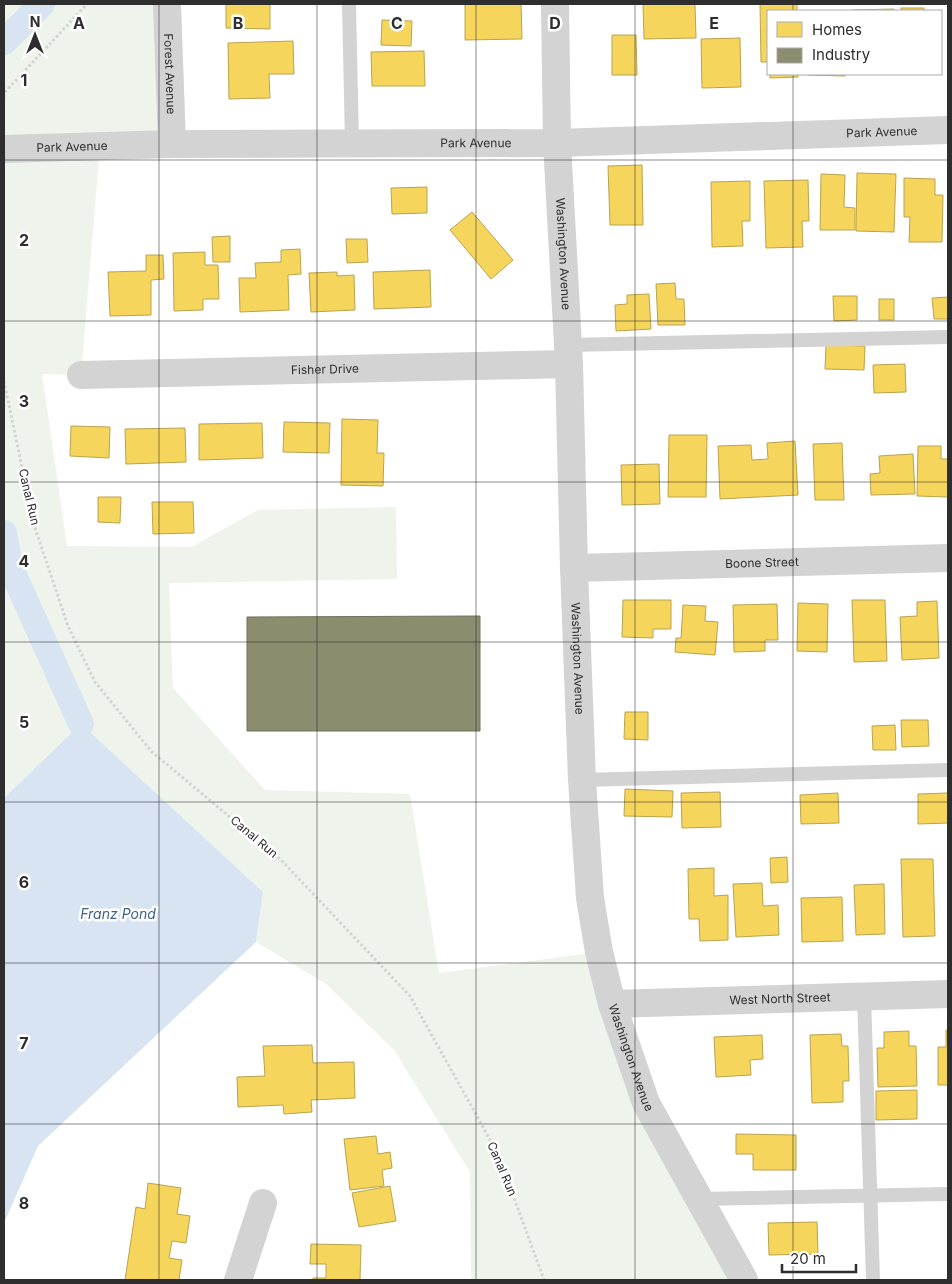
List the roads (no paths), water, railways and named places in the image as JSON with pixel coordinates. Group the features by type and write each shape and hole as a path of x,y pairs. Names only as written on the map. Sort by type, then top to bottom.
{"street":[{"name":"Forest Avenue","path":"167,4 172,144"},
{"name":"Washington Avenue","path":"555,4 557,143 568,354 582,780 590,898 598,952 612,1004 646,1104 744,1280"},
{"name":"Park Avenue","path":"4,149 172,144 557,143 948,130"},
{"name":"Fisher Drive","path":"81,375 568,354"},
{"name":"Boone Street","path":"574,568 948,558"},
{"name":"West North Street","path":"612,1004 948,994"},
{"path":"238,1280 263,1203"}],"lane":[{"path":"349,4 352,144"},
{"path":"568,354 948,336"},
{"path":"582,780 948,770"},
{"path":"864,996 873,1280"},
{"path":"698,1199 948,1194"}],"water":[{"name":"Franz Pond","path":"81,724 263,892 256,942 38,1146 4,1223 4,798"}],"waterway":[{"path":"4,42 42,4"},
{"path":"4,533 10,566 81,724"}]}
